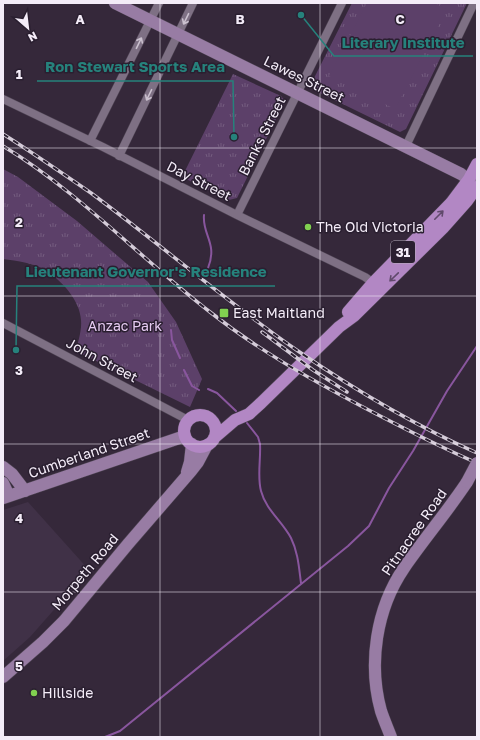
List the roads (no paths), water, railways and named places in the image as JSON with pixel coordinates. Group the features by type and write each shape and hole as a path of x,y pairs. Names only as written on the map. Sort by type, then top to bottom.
{"main road":[{"name":"Lawes Street","path":"115,3 406,146 461,174 474,184"},
{"name":"31","path":"210,441 235,420 249,414 258,406 339,327 354,316 377,286 443,228 467,201 474,184 477,164"},
{"path":"188,420 197,415 221,420 235,420"},
{"path":"189,440 200,446 210,441 215,428 212,421 207,416"},
{"name":"31","path":"188,420 184,427 189,440"},
{"name":"Morpeth Road","path":"182,480 190,462 189,440"},
{"name":"Cumberland Street","path":"6,497 189,440"},
{"name":"Morpeth Road","path":"3,677 64,622 198,462 210,441"},
{"name":"Pitnacree Road","path":"391,737 381,712 375,680 376,650 380,623 388,599 403,570 467,482 477,463"},
{"path":"3,467 12,474 25,491"},
{"path":"3,483 6,497"}],"street":[{"path":"90,141 159,3"},
{"path":"119,156 193,3"},
{"name":"Banks Street","path":"237,215 342,3"},
{"path":"406,146 474,3"},
{"name":"Day Street","path":"3,99 365,277 377,286"},
{"name":"John Street","path":"3,323 188,420"}],"waterway":[{"path":"204,215 205,228 211,246 211,259 208,268"},
{"path":"171,330 172,340 180,358"},
{"path":"105,737 120,731 348,546 369,526 389,488 413,451 447,391 477,346"},
{"path":"184,370 192,386 199,390"},
{"path":"208,389 217,393 236,411"},
{"path":"247,423 258,437 260,444 259,479 263,498 291,538 298,560 301,583"}],"railway":[{"path":"3,134 91,193 246,313 298,351 385,406 430,431 477,453"},
{"path":"3,146 58,184 184,291 228,326 302,374 419,436 477,463"},
{"path":"262,332 313,370 347,392"}],"place":[{"name":"Literary Institute","path":"301,15"},
{"name":"Ron Stewart Sports Area","path":"234,137"},
{"name":"The Old Victoria","path":"308,227"},
{"name":"East Maitland","path":"224,313"},
{"name":"Lieutenant Governor's Residence","path":"16,350"},
{"name":"Hillside","path":"34,693"}],"park label":[{"name":"Anzac Park","path":"125,326"}]}
